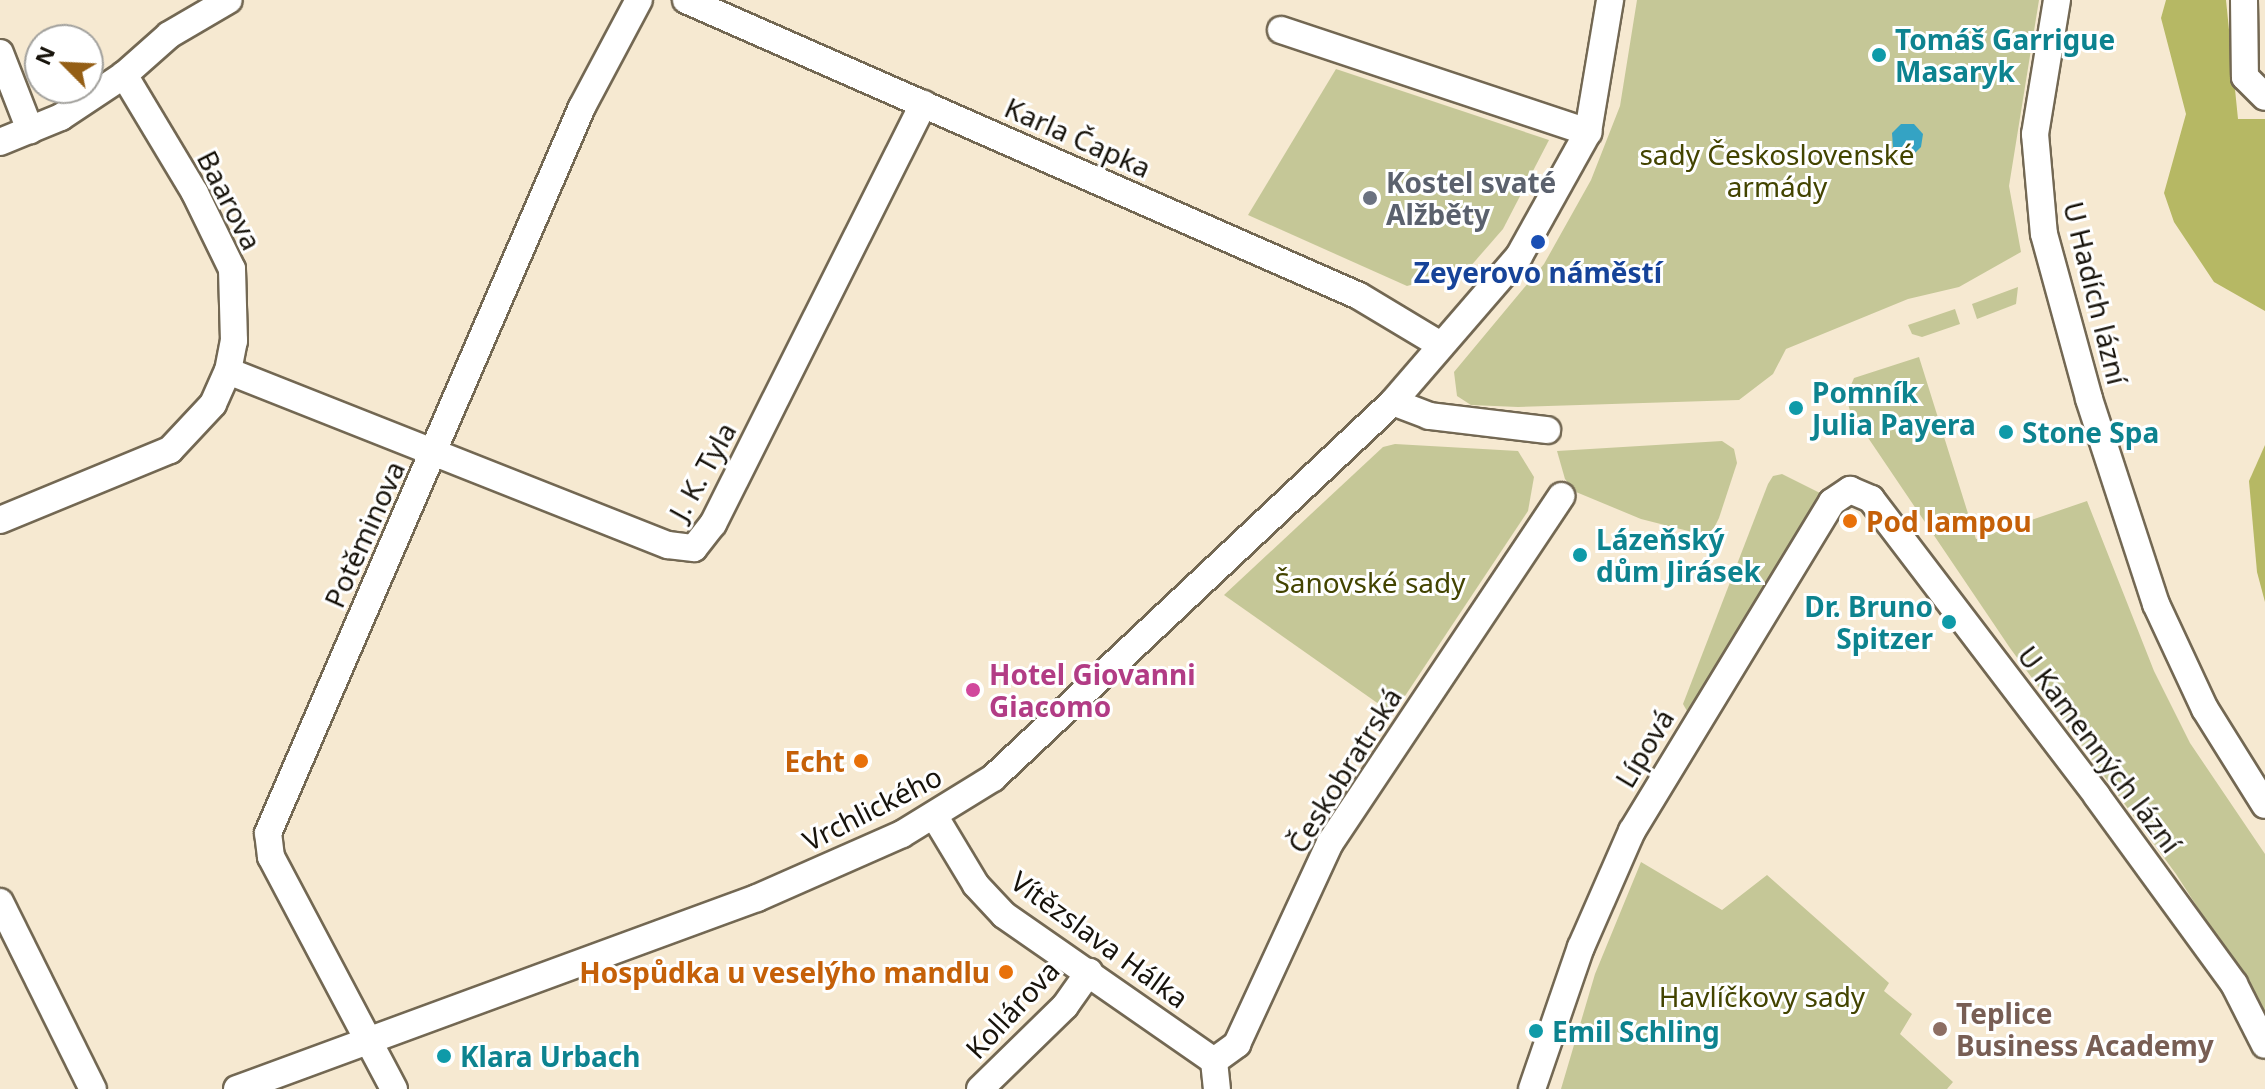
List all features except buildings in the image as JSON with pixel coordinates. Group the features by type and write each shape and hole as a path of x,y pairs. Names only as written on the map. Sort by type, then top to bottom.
{"street":[{"path":"0,142 61,117 124,75 169,35 229,0"},
{"name":"Potěminova","path":"394,1089 271,857 268,833 582,107 639,0"},
{"name":"Karla Čapka","path":"686,0 1359,296 1439,344"},
{"name":"Vrchlického","path":"237,1089 757,898 935,817 993,778 1393,402 1439,344 1519,256 1588,132 1610,0"},
{"name":"U Hadích lázní","path":"2057,0 2035,134 2044,234 2089,399 2156,604 2205,709 2265,805"},
{"path":"2244,0 2245,77 2265,97"},
{"path":"1281,30 1588,132"},
{"path":"0,53 30,130"},
{"name":"Baarova","path":"0,520 170,450 213,404 228,371 234,341 232,269 195,193 124,75"},
{"name":"J. K. Tyla","path":"228,371 683,550 705,540 923,104"},
{"path":"1393,402 1429,416 1547,430"},
{"name":"Lípová","path":"1532,1089 1581,947 1632,831 1832,502 1850,490 1871,499"},
{"name":"Českobratrská","path":"1214,1061 1237,1044 1330,843 1561,496"},
{"name":"U Kamenných lázní","path":"1871,499 2234,984 2265,1045"},
{"name":"Vítězslava Hálka","path":"935,817 990,903 1214,1061"},
{"path":"0,902 93,1089"},
{"name":"Kollárova","path":"980,1089 1065,1006 1089,972"},
{"path":"1214,1061 1217,1089"}],"green space":[{"name":"sady Československé armády","path":"1637,0 2039,0 2009,186 2021,252 1959,287 1908,299 1786,349 1773,374 1739,400 1518,407 1471,405 1457,396 1454,372 1544,264 1591,180 1620,106"},
{"path":"1336,69 1549,140 1503,229 1469,268 1407,286 1248,215"},
{"path":"2018,287 2016,304 1977,319 1972,304"},
{"path":"1955,309 1960,324 1922,337 1912,334 1908,325"},
{"path":"1919,357 1976,539 2087,501 2154,671 2190,743 2265,854 2265,1026 2225,950 2176,874 2010,648 1850,411 1846,397 1854,378"},
{"path":"1722,441 1734,449 1737,463 1719,518 1713,530 1704,535 1641,519 1576,492 1565,479 1557,451"},
{"name":"Šanovské sady","path":"1395,444 1518,451 1534,477 1528,511 1393,714 1224,595 1383,447"},
{"path":"1782,474 1824,495 1687,711 1683,704 1768,484 1773,476"},
{"name":"Havlíčkovy sady","path":"1641,862 1722,910 1767,875 1889,983 1884,991 1912,1014 1900,1034 1953,1082 1947,1089 1561,1089 1595,974"}],"shaded area":[{"path":"2166,0 2226,0 2238,119 2265,119 2265,311 2214,282 2174,222 2164,193 2186,114 2161,18"},
{"path":"2265,445 2265,602 2257,572 2249,481"}],"water":[{"path":"1901,124 1914,124 1923,134 1921,147 1914,154 1903,155 1893,147 1892,133"}],"place":[{"name":"Tomáš Garrigue Masaryk","path":"1879,55"},
{"name":"Kostel svaté Alžběty","path":"1370,198"},
{"name":"Zeyerovo náměstí","path":"1538,242"},
{"name":"Pomník Julia Payera","path":"1796,408"},
{"name":"Stone Spa","path":"2006,432"},
{"name":"Pod lampou","path":"1850,521"},
{"name":"Lázeňský dům Jirásek","path":"1580,555"},
{"name":"Dr. Bruno Spitzer","path":"1949,622"},
{"name":"Hotel Giovanni Giacomo","path":"973,690"},
{"name":"Echt","path":"861,761"},
{"name":"Hospůdka u veselýho mandlu","path":"1006,972"},
{"name":"Teplice Business Academy","path":"1940,1029"},
{"name":"Emil Schling","path":"1536,1031"},
{"name":"Klara Urbach","path":"444,1056"}]}
